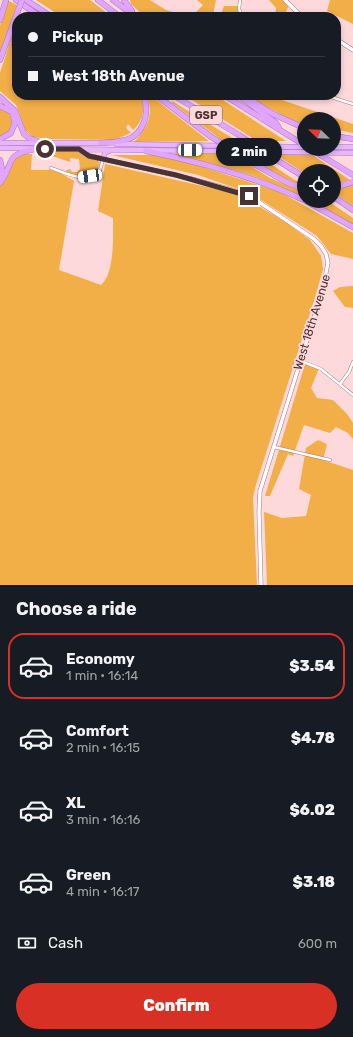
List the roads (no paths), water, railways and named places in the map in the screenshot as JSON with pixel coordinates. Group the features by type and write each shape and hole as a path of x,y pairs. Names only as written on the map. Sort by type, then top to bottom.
{"highway":[{"path":"16,0 34,12"},
{"path":"18,12 22,0"},
{"path":"26,0 44,12"},
{"path":"98,0 114,12"},
{"path":"113,0 129,12"},
{"path":"124,0 132,12"},
{"path":"0,20 5,3"},
{"path":"0,60 12,27"},
{"path":"0,97 15,111 24,134 29,138 43,143"},
{"path":"101,143 128,139 140,130 147,114 145,100"},
{"path":"163,100 210,136 248,161 288,183 297,186"},
{"name":"GSP","path":"181,100 239,135 297,173"},
{"name":"GSP","path":"232,100 297,141"},
{"path":"245,100 276,123 281,131"},
{"path":"251,100 273,114 297,125"},
{"path":"0,106 12,112 15,123 11,133 0,139"},
{"path":"341,137 353,139"},
{"path":"0,143 297,146"},
{"path":"341,147 353,147"},
{"path":"0,148 353,153"},
{"path":"0,183 14,156 23,151 35,149"},
{"path":"79,149 86,155 103,158 106,152 110,150"},
{"path":"146,151 232,171 297,197"},
{"path":"322,156 352,174"},
{"path":"0,160 2,169 0,178"},
{"path":"341,186 353,182"},
{"path":"341,202 353,210"},
{"path":"319,208 353,227"}],"street":[{"path":"240,0 238,9 240,12"},
{"path":"284,0 297,12"},
{"path":"341,42 353,50"},
{"path":"340,100 353,104"},
{"path":"51,168 74,177 90,176 100,170 103,158"},
{"name":"West 18th Avenue","path":"103,158 176,175 243,193 262,203 319,243 327,257 328,272 259,497 262,585"},
{"path":"301,361 321,369 353,395"},
{"path":"340,384 349,372 353,362"},
{"path":"274,447 330,460"}]}
